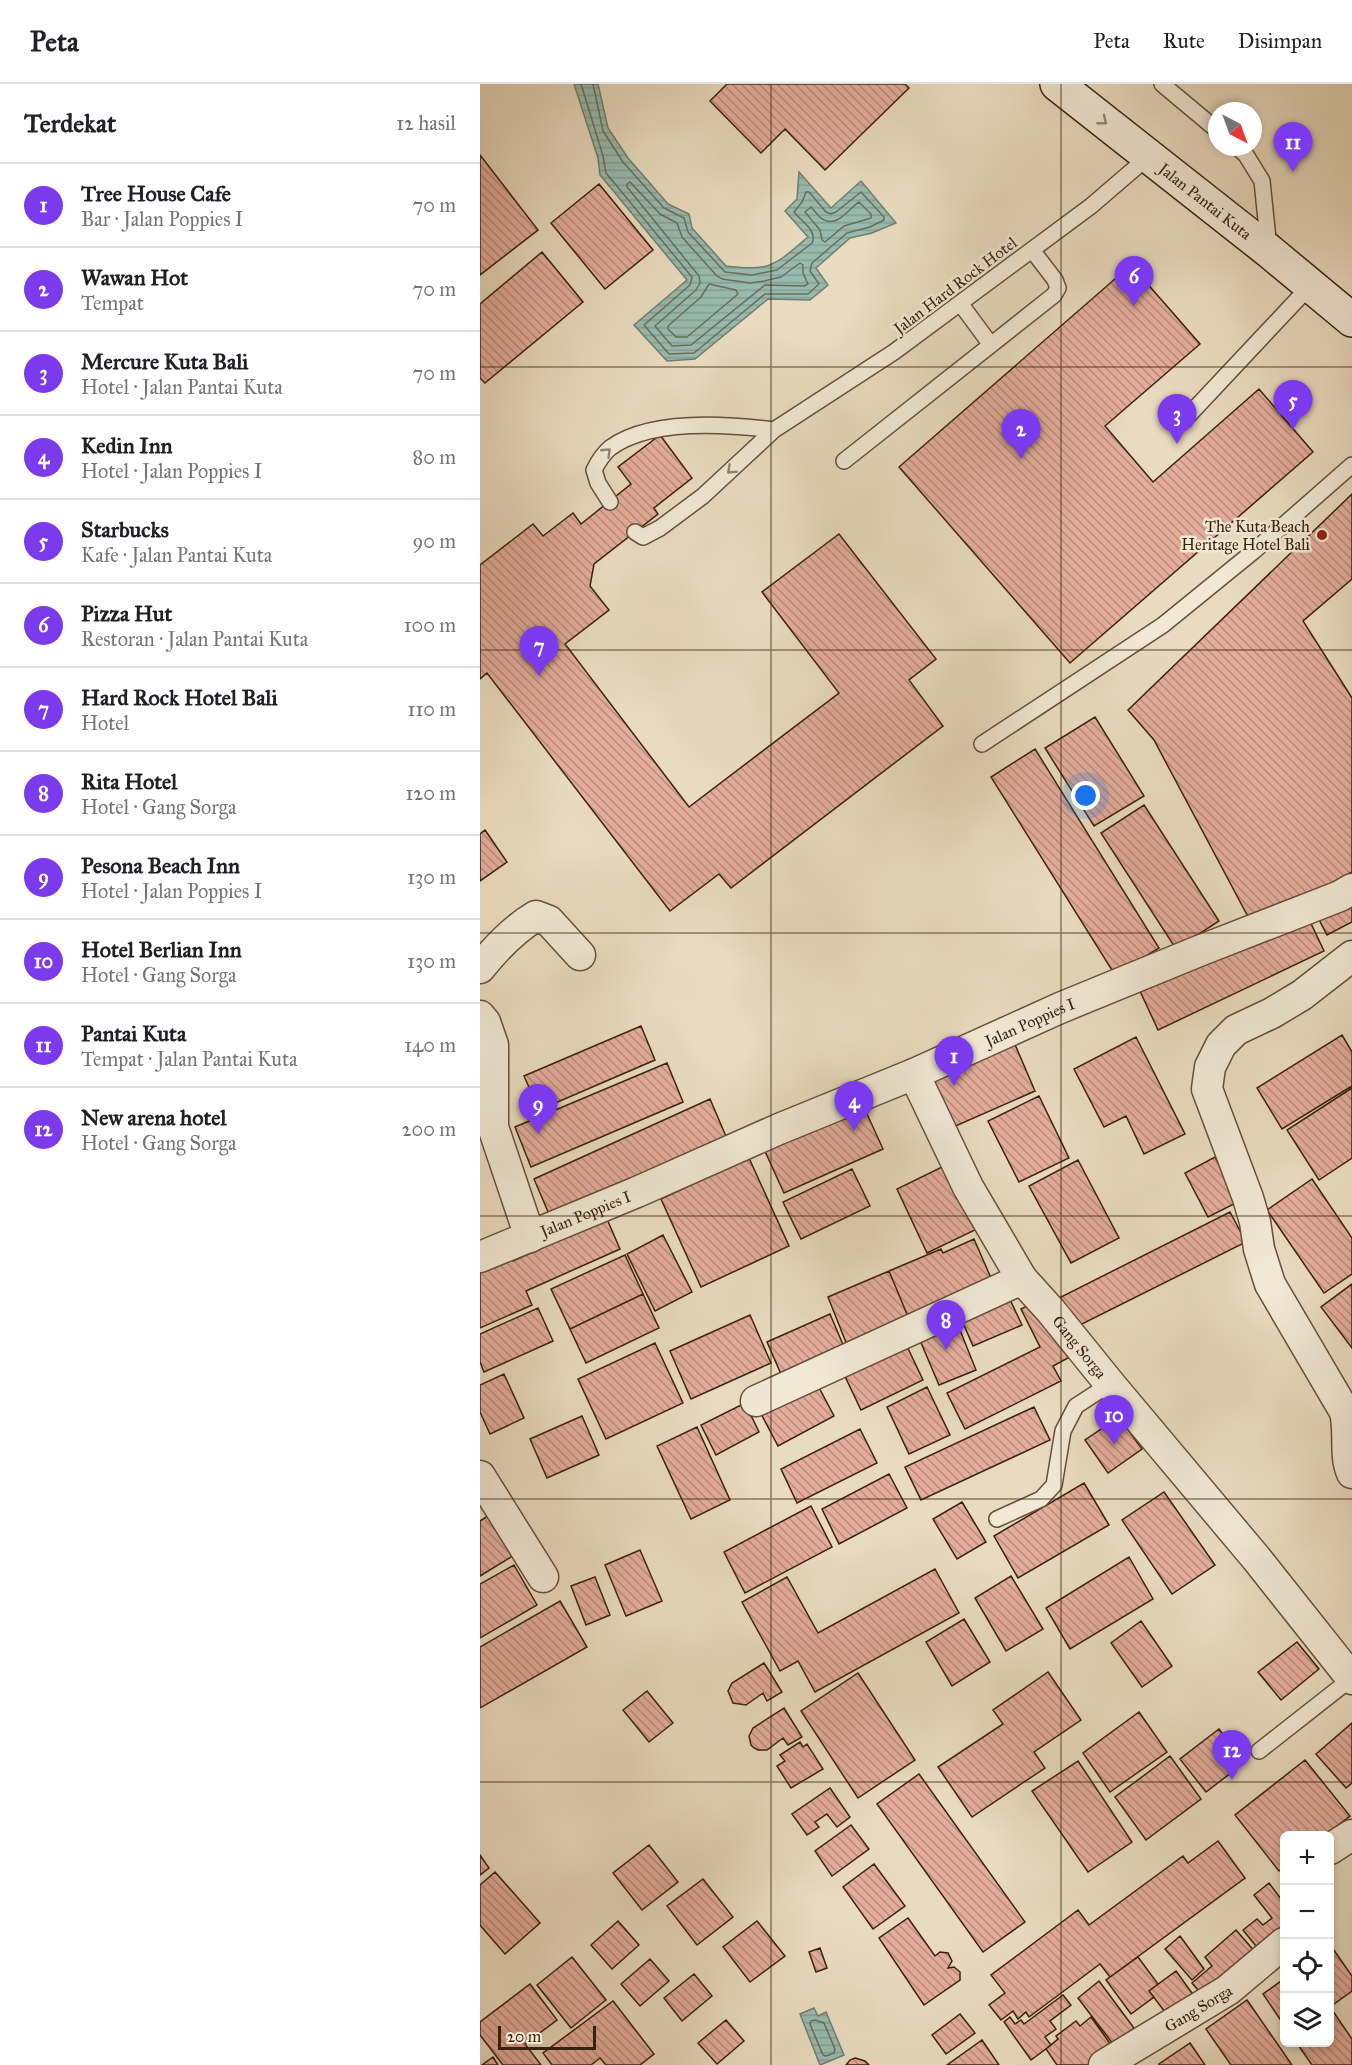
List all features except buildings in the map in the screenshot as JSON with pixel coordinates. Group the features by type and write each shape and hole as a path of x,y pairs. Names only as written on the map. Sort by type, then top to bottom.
{"main road":[{"name":"Jalan Pantai Kuta","path":"1057,84 1269,251 1352,320"}],"street":[{"name":"Jalan Poppies I","path":"480,1257 914,1074 1070,1004 1352,889"},
{"path":"480,968 522,924 536,916 549,921 580,955"},
{"path":"1352,956 1302,995 1272,1013 1236,1030 1221,1045 1210,1067 1207,1089 1248,1198 1259,1249 1270,1284 1345,1412 1348,1425 1348,1466 1352,1473"},
{"path":"480,1016 485,1022 493,1046 493,1127 530,1237"},
{"name":"Gang Sorga","path":"914,1074 968,1187 1022,1279 1256,1558 1352,1678"},
{"path":"756,1401 1022,1279"},
{"path":"480,1476 543,1577"},
{"path":"1334,1846 1352,1835"},
{"name":"Gang Sorga","path":"1104,2065 1228,1990 1280,1946"}],"lane":[{"path":"1162,84 1208,122"},
{"path":"1247,156 1262,181 1269,251"},
{"name":"Jalan Hard Rock Hotel","path":"635,532 643,537 676,517 703,496 774,430 894,352 1091,206 1148,157"},
{"path":"844,461 1054,295 1058,288 1055,280 1032,250"},
{"path":"1188,416 1310,286"},
{"path":"960,303 991,345"},
{"path":"610,502 598,483 594,470 609,449 629,437 691,424 744,426 774,430"},
{"path":"982,744 1163,625 1254,551 1352,465"},
{"path":"998,1519 1041,1499 1054,1485 1063,1431 1076,1406 1110,1384"},
{"path":"1259,1751 1352,1678"}],"water":[{"path":"574,84 598,84 608,128 628,158 668,204 689,214 692,228 726,266 753,268 772,264 808,237 785,211 797,199 799,172 831,208 861,181 896,223 872,233 850,238 816,268 828,285 810,300 768,299 695,359 667,361 634,325 687,280 600,175 598,158"},
{"path":"814,2008 818,2016 826,2012 844,2055 820,2065 800,2014"}],"place":[{"name":"Pantai Kuta","path":"1293,172"},
{"name":"Pizza Hut","path":"1134,306"},
{"name":"Starbucks","path":"1293,430"},
{"name":"Mercure Kuta Bali","path":"1177,444"},
{"name":"Wawan Hot","path":"1021,459"},
{"name":"The Kuta Beach Heritage Hotel Bali","path":"1322,535"},
{"name":"Hard Rock Hotel Bali","path":"539,676"},
{"name":"Tree House Cafe","path":"954,1086"},
{"name":"Kedin Inn","path":"854,1131"},
{"name":"Pesona Beach Inn","path":"538,1134"},
{"name":"Rita Hotel","path":"946,1350"},
{"name":"Hotel Berlian Inn","path":"1114,1445"},
{"name":"New arena hotel","path":"1232,1780"}]}
